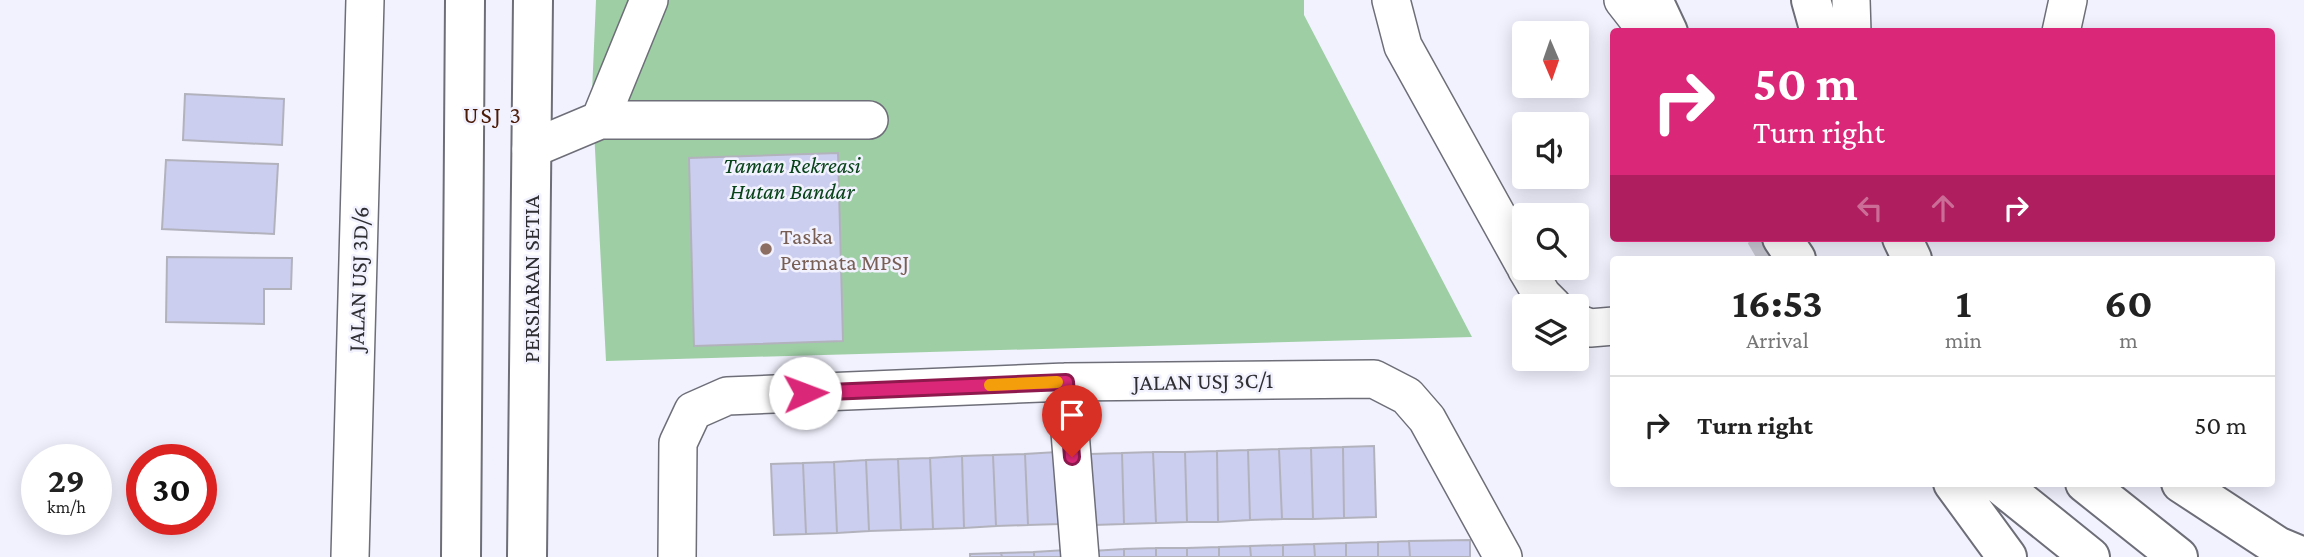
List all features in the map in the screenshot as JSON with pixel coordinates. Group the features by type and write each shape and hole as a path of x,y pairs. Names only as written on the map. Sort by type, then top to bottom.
{"main road":[{"path":"461,557 466,0"},
{"name":"PERSIARAN SETIA","path":"527,557 531,423 533,0"},
{"path":"1653,0 1666,28"},
{"path":"1811,0 1819,28"},
{"path":"1956,487 2007,557"},
{"path":"2003,487 2090,557"},
{"path":"2090,487 2178,557"},
{"path":"2187,487 2277,546 2303,557"}],"street":[{"name":"JALAN USJ 3D/6","path":"350,557 365,0"},
{"path":"600,120 649,0"},
{"path":"1391,0 1403,46 1512,243"},
{"path":"1623,0 1645,28"},
{"path":"1851,0 1852,28"},
{"path":"2062,28 2068,0"},
{"path":"531,149 600,120 869,120"},
{"path":"1589,328 1610,326"},
{"name":"JALAN USJ 3C/1","path":"677,557 678,443 693,411 727,396 1066,382 1374,379 1407,396 1427,419 1503,557"},
{"path":"1066,382 1080,557"}],"green space":[{"name":"Taman Rekreasi Hutan Bandar","path":"596,0 1304,0 1304,15 1472,337 606,361 592,92"}],"building":[{"path":"185,94 284,99 282,145 183,140"},
{"name":"Taska Permata MPSJ","path":"838,153 843,341 694,346 689,158"},
{"path":"166,160 278,164 274,234 162,229"},
{"path":"167,257 292,258 291,289 264,289 264,324 166,322"},
{"path":"1374,446 1376,517 1344,518 1343,447"},
{"path":"1343,447 1344,518 1313,519 1311,448"},
{"path":"1311,448 1313,519 1282,519 1279,449"},
{"path":"1279,449 1282,519 1250,520 1248,450"},
{"path":"1248,450 1250,520 1218,522 1217,451"},
{"path":"1217,451 1218,522 1187,522 1185,452"},
{"path":"1057,452 1060,524 1028,525 1025,454"},
{"path":"1153,452 1156,523 1124,524 1122,453"},
{"path":"1153,452 1185,452 1187,522 1156,523"},
{"path":"1122,453 1124,524 1093,525 1091,454"},
{"path":"1025,454 1028,525 996,526 993,455"},
{"path":"993,455 996,526 964,528 962,456"},
{"path":"962,456 964,528 933,529 930,458"},
{"path":"930,458 933,529 901,530 898,459"},
{"path":"898,459 901,530 869,531 866,460"},
{"path":"866,460 869,531 837,533 834,462"},
{"path":"834,462 837,533 806,534 803,463"},
{"path":"803,463 806,534 774,535 771,464"},
{"path":"1470,540 1470,557 1410,557 1409,541"},
{"path":"1409,541 1410,557 1378,557 1378,542"},
{"path":"1378,542 1378,557 1346,557 1346,543"},
{"path":"1346,543 1346,557 1315,557 1314,544"},
{"path":"1314,544 1315,557 1283,557 1283,545"},
{"path":"1283,545 1283,557 1251,557 1250,546"},
{"path":"1250,546 1251,557 1219,557 1219,547"},
{"path":"1219,547 1219,557 1187,557 1187,548"},
{"path":"1156,548 1156,557 1124,557 1124,549"},
{"path":"1156,548 1187,548 1187,557 1156,557"},
{"path":"1124,549 1124,557 1092,557 1092,551"},
{"path":"1066,550 1066,557 1034,557 1034,552"},
{"path":"1034,552 1034,557 1002,557 1001,553"},
{"path":"1001,553 1002,557 970,557 970,554"}],"tunnel":[{"path":"1762,256 1786,242"}],"slow traffic":[{"path":"990,385 1057,382"}],"place":[{"name":"Taska Permata MPSJ","path":"766,249"}],"district":[{"name":"USJ 3","path":"493,114"}],"route":[{"path":"805,393 1066,382 1072,457"}]}
